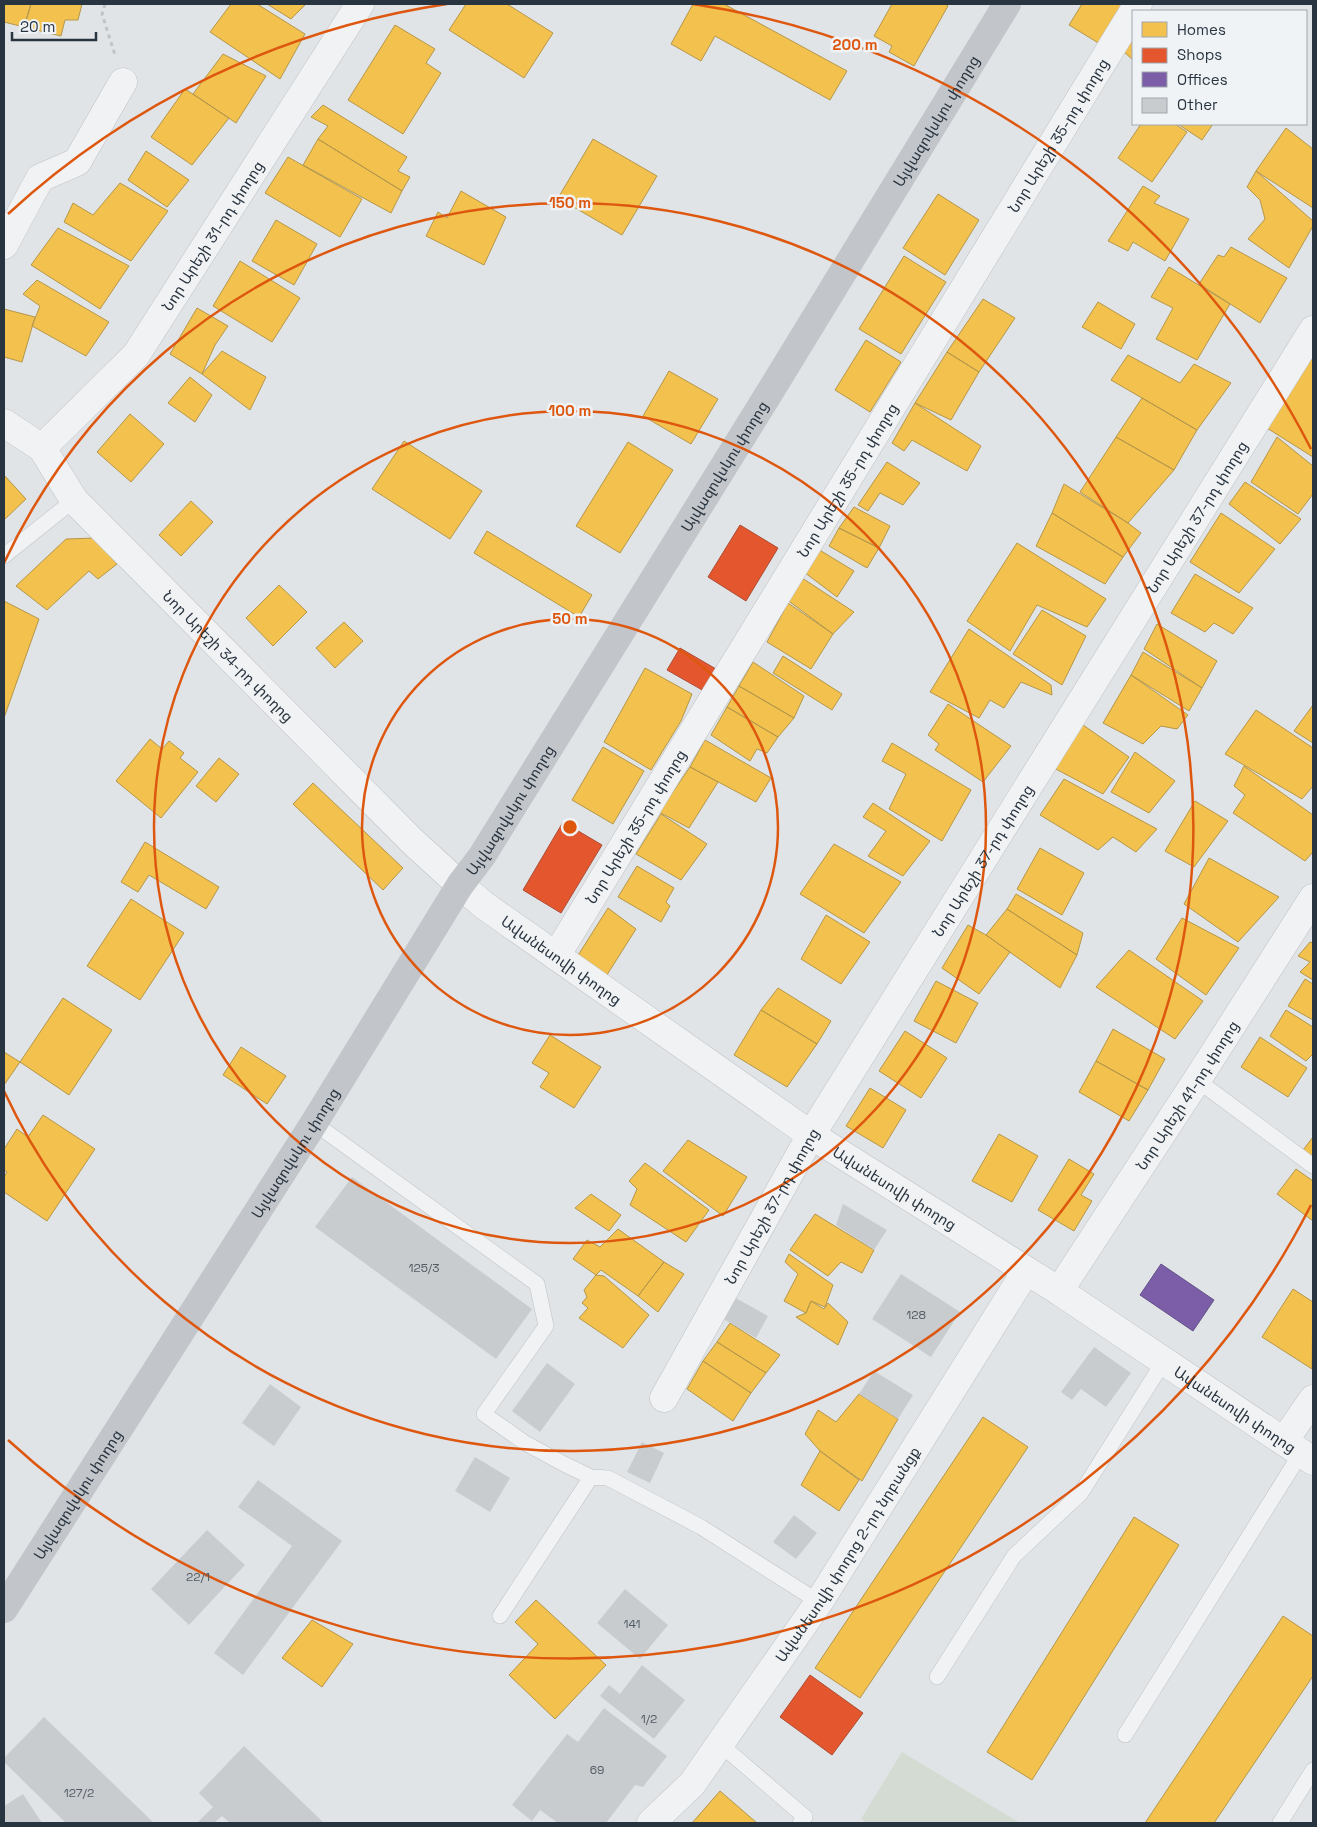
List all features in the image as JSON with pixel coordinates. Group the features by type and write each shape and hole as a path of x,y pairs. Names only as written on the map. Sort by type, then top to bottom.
{"main road":[{"name":"Այվազովսկու փողոց","path":"4,1609 314,1123 460,885 487,848 1008,4"}],"street":[{"name":"Նոր Արեշի 31-րդ փողոց","path":"42,448 136,355 360,4"},
{"name":"Նոր Արեշի 35-րդ փողոց","path":"556,956 1132,14"},
{"path":"4,245 40,178 77,162 123,82"},
{"name":"Նոր Արեշի 37-րդ փողոց","path":"664,1398 811,1135 1313,330"},
{"name":"Նոր Արեշի 34-րդ փողոց","path":"4,423 42,448 74,500 412,841 460,885"},
{"name":"Ավանեսովի փողոց","path":"460,885 485,906 811,1135 1059,1290 1299,1452"},
{"name":"Նոր Արեշի 41-րդ փողոց","path":"1059,1290 1197,1080 1313,898"},
{"name":"Ավանեսովի փողոց 2-րդ նրբանցք","path":"651,1823 692,1784 819,1602 1026,1271"},
{"path":"1299,1452 1313,1399"}],"lane":[{"path":"4,556 74,500"},
{"path":"1197,1080 1313,1166"},
{"path":"314,1123 537,1284 546,1326 484,1414 525,1443 591,1477 608,1478 701,1527 819,1602"},
{"path":"937,1677 1014,1556 1081,1493 1164,1361"},
{"path":"1125,1735 1299,1452"},
{"path":"500,1616 591,1477"},
{"path":"720,1744 805,1817 800,1823"},
{"path":"1280,1823 1313,1770"}],"path":[{"path":"105,4 102,14 123,82"}],"shaded area":[{"path":"902,1752 1020,1823 868,1823 861,1819"}],"building: Homes":[{"path":"4,4 31,4 24,27 4,22"},
{"path":"31,4 82,4 78,20 65,20 61,36 24,27"},
{"path":"231,4 257,4 305,34 280,79 210,32"},
{"path":"267,4 306,4 291,19"},
{"path":"466,4 507,4 553,33 524,78 449,30"},
{"path":"693,4 724,4 847,71 830,100 715,36 701,61 671,44"},
{"path":"892,4 945,4 948,6 914,66 889,52 892,46 874,36"},
{"path":"1082,4 1124,4 1100,44 1069,25"},
{"path":"395,25 435,49 426,63 441,73 403,134 348,100"},
{"path":"1132,32 1132,59 1123,51"},
{"path":"223,54 266,76 236,123 193,94"},
{"path":"185,89 229,118 192,165 151,137"},
{"path":"323,105 407,157 398,171 410,177 402,191 318,139 328,126 311,117"},
{"path":"1140,125 1176,125 1187,132 1152,182 1118,158"},
{"path":"1180,125 1212,125 1202,140"},
{"path":"1286,128 1313,149 1313,208 1256,171"},
{"path":"318,139 402,191 391,213 303,165"},
{"path":"593,139 657,176 622,235 558,198"},
{"path":"146,151 189,180 167,207 128,180"},
{"path":"288,157 362,199 340,237 265,193"},
{"path":"1256,171 1313,221 1313,226 1289,268 1248,239 1265,219 1260,200 1247,187"},
{"path":"120,183 168,211 131,261 64,222 73,203 93,215"},
{"path":"1143,186 1160,196 1154,203 1189,219 1165,261 1133,242 1128,251 1108,241"},
{"path":"461,191 506,217 484,265 426,236 438,212 447,218"},
{"path":"938,194 979,220 945,275 903,248"},
{"path":"276,220 317,244 294,285 252,261"},
{"path":"58,228 129,266 100,309 31,265"},
{"path":"1231,247 1287,278 1260,323 1199,284 1218,255 1224,257"},
{"path":"904,256 946,282 901,354 859,329"},
{"path":"240,261 300,298 272,342 213,306"},
{"path":"1169,267 1230,304 1197,360 1156,339 1173,308 1151,297"},
{"path":"37,280 109,322 86,356 32,326 40,306 23,294"},
{"path":"983,299 1015,318 979,372 947,352"},
{"path":"1098,302 1135,324 1121,349 1082,327"},
{"path":"197,308 228,326 215,345 202,374 170,354"},
{"path":"4,309 35,317 22,362 4,357"},
{"path":"866,340 901,362 870,412 835,390"},
{"path":"222,351 266,377 250,410 202,374"},
{"path":"947,352 979,372 951,420 915,403"},
{"path":"1128,355 1180,383 1194,364 1231,383 1197,430 1111,380"},
{"path":"1307,355 1313,359 1313,457 1262,425"},
{"path":"669,371 718,399 691,444 643,416"},
{"path":"190,377 212,395 195,422 168,403"},
{"path":"1142,398 1197,430 1174,470 1116,437"},
{"path":"915,403 981,446 967,471 912,440 904,451 892,443"},
{"path":"130,414 164,444 131,482 97,452"},
{"path":"1116,437 1174,470 1128,523 1080,492"},
{"path":"1277,437 1313,466 1313,494 1298,514 1251,482"},
{"path":"404,441 482,491 450,539 372,489"},
{"path":"628,442 673,470 620,553 576,526"},
{"path":"887,462 920,483 903,505 880,493 868,511 858,505"},
{"path":"4,475 26,499 4,520"},
{"path":"1245,482 1301,519 1280,544 1229,504"},
{"path":"1064,484 1141,533 1123,557 1052,513"},
{"path":"191,501 213,522 181,556 159,535"},
{"path":"854,507 890,526 879,548 839,528"},
{"path":"1052,513 1123,557 1105,584 1036,546"},
{"path":"1221,513 1275,549 1239,593 1190,562"},
{"path":"839,528 879,548 867,568 829,546"},
{"path":"487,531 592,595 579,617 474,553"},
{"path":"95,538 117,564 98,579 89,571 47,610 16,586 66,539"},
{"path":"1017,543 1106,599 1087,627 1037,605 1010,651 967,621"},
{"path":"813,546 854,571 837,597 800,569"},
{"path":"1195,574 1253,608 1233,634 1214,623 1205,632 1171,613"},
{"path":"802,578 854,612 833,634 786,599"},
{"path":"279,585 307,612 273,646 246,618"},
{"path":"4,601 39,619 4,718"},
{"path":"788,603 833,634 811,669 767,642"},
{"path":"1042,610 1086,636 1062,685 1013,654"},
{"path":"344,622 363,641 335,668 316,648"},
{"path":"1157,624 1217,661 1202,688 1144,649"},
{"path":"969,629 1051,685 1052,695 1021,682 1004,708 990,700 979,718 930,692"},
{"path":"1143,652 1202,688 1189,711 1131,675"},
{"path":"783,656 842,694 832,710 773,673"},
{"path":"753,662 804,696 794,718 739,686"},
{"path":"645,668 692,694 681,721 651,770 604,742"},
{"path":"1131,675 1188,715 1177,729 1161,726 1143,744 1103,723"},
{"path":"739,686 794,718 778,737 727,707"},
{"path":"948,704 1011,746 983,782 935,750 939,744 928,735"},
{"path":"1313,705 1313,743 1294,731"},
{"path":"727,707 778,737 767,753 757,749 750,761 711,735"},
{"path":"1256,710 1313,748 1313,786 1302,799 1225,754"},
{"path":"1083,725 1129,757 1103,794 1052,767"},
{"path":"150,739 162,749 169,741 184,753 180,758 198,772 161,818 116,781"},
{"path":"705,740 771,778 756,802 690,767"},
{"path":"892,743 971,790 942,841 889,809 906,774 882,761"},
{"path":"603,747 644,771 613,824 572,800"},
{"path":"1135,752 1175,781 1149,813 1111,792"},
{"path":"219,758 239,774 216,802 196,786"},
{"path":"1244,766 1313,815 1313,852 1305,861 1233,813 1245,795 1234,786"},
{"path":"690,767 718,782 689,828 659,812"},
{"path":"1064,779 1157,829 1136,852 1113,837 1098,850 1040,815"},
{"path":"313,783 403,868 383,890 293,804"},
{"path":"1195,801 1228,821 1194,867 1165,851"},
{"path":"873,803 930,841 903,876 868,856 886,831 863,817"},
{"path":"661,814 707,844 681,880 636,854"},
{"path":"145,842 219,887 206,909 149,875 138,892 121,882"},
{"path":"834,844 901,882 864,933 800,894"},
{"path":"1040,848 1084,873 1062,915 1017,889"},
{"path":"1209,858 1279,897 1238,942 1184,904"},
{"path":"637,866 674,888 666,902 670,906 661,922 618,897"},
{"path":"1016,894 1083,933 1077,955 1007,909"},
{"path":"131,899 184,933 140,1000 87,966"},
{"path":"608,908 636,929 605,978 575,960"},
{"path":"1007,909 1077,955 1060,988 986,935"},
{"path":"826,915 870,942 841,984 801,959"},
{"path":"1182,918 1239,948 1206,995 1156,959"},
{"path":"968,925 1010,952 979,994 942,968"},
{"path":"1310,942 1313,943 1313,980 1300,972 1310,962 1298,956"},
{"path":"1129,950 1203,1001 1175,1039 1096,987"},
{"path":"1305,979 1313,984 1313,1020 1288,1006"},
{"path":"936,981 978,1003 956,1043 914,1021"},
{"path":"778,988 831,1021 817,1044 761,1010"},
{"path":"63,998 112,1030 69,1095 20,1062"},
{"path":"761,1010 817,1044 787,1087 734,1055"},
{"path":"1286,1010 1313,1027 1313,1054 1306,1061 1270,1036"},
{"path":"1113,1029 1165,1059 1148,1090 1096,1061"},
{"path":"905,1031 947,1058 921,1098 879,1071"},
{"path":"550,1035 601,1067 574,1108 540,1087 549,1073 532,1063"},
{"path":"1260,1037 1307,1068 1288,1097 1241,1067"},
{"path":"241,1047 286,1076 267,1104 223,1075"},
{"path":"4,1052 20,1062 4,1085"},
{"path":"1096,1061 1148,1090 1129,1121 1079,1092"},
{"path":"870,1088 906,1110 883,1148 846,1126"},
{"path":"43,1115 95,1149 47,1221 4,1192 4,1177 7,1172 4,1170 4,1149 17,1129 28,1137"},
{"path":"999,1134 1038,1156 1012,1202 972,1181"},
{"path":"1313,1137 1313,1157 1303,1150"},
{"path":"688,1140 747,1177 723,1216 663,1171"},
{"path":"1069,1159 1094,1174 1081,1195 1092,1201 1074,1231 1038,1210"},
{"path":"645,1163 709,1210 686,1242 630,1205 637,1189 629,1181"},
{"path":"1296,1169 1313,1181 1313,1221 1277,1194"},
{"path":"591,1194 621,1215 609,1231 575,1208"},
{"path":"815,1214 874,1250 862,1273 841,1262 828,1276 790,1250"},
{"path":"618,1229 664,1262 638,1296 601,1270 596,1275 573,1259 587,1240 600,1247"},
{"path":"789,1254 833,1285 825,1307 811,1301 806,1313 784,1301 798,1274 785,1262"},
{"path":"664,1262 684,1274 658,1312 638,1296"},
{"path":"596,1275 604,1276 649,1315 623,1348 579,1318 588,1308 582,1303 587,1297 584,1290"},
{"path":"1293,1289 1313,1302 1312,1369 1262,1337"},
{"path":"811,1301 824,1309 828,1303 848,1322 838,1345 796,1317 806,1313"},
{"path":"730,1323 780,1355 766,1373 717,1342"},
{"path":"717,1342 766,1373 751,1393 703,1361"},
{"path":"703,1361 751,1393 733,1421 687,1389"},
{"path":"859,1394 898,1419 862,1481 820,1451 805,1434 818,1410 836,1422"},
{"path":"983,1417 1028,1447 860,1698 815,1668"},
{"path":"820,1451 859,1480 839,1511 801,1485"},
{"path":"1134,1517 1179,1545 1032,1780 987,1752"},
{"path":"536,1600 606,1665 555,1719 509,1675 538,1644 515,1622"},
{"path":"1283,1616 1313,1636 1313,1676 1214,1823 1145,1823"},
{"path":"312,1620 353,1644 322,1687 282,1658"},
{"path":"720,1791 757,1823 692,1823"}],"building: Shops":[{"path":"740,525 778,548 746,601 708,577"},
{"path":"680,648 716,669 704,691 667,670"},
{"path":"563,822 602,845 561,913 523,890"},
{"path":"810,1675 863,1713 832,1755 780,1717"}],"building: Offices":[{"path":"1161,1264 1214,1300 1193,1331 1140,1295"}],"building: Other":[{"path":"352,1177 532,1309 496,1359 315,1227"},
{"path":"843,1204 887,1230 874,1250 836,1225"},
{"path":"901,1274 960,1312 931,1357 872,1319"},
{"path":"732,1296 768,1316 756,1338 720,1317"},
{"path":"1094,1347 1131,1373 1106,1407 1081,1389 1072,1400 1061,1392"},
{"path":"547,1363 575,1384 540,1432 512,1411"},
{"path":"874,1371 913,1395 898,1419 859,1394"},
{"path":"270,1384 301,1407 274,1446 242,1423"},
{"path":"642,1442 664,1453 650,1483 627,1472"},
{"path":"475,1457 510,1478 490,1512 455,1491"},
{"path":"258,1480 342,1541 243,1675 214,1653 292,1546 238,1507"},
{"path":"794,1515 817,1533 796,1559 773,1542"},
{"path":"207,1530 245,1565 189,1625 151,1589"},
{"path":"625,1589 668,1625 640,1659 597,1623"},
{"path":"642,1665 685,1700 654,1739 600,1696 609,1685 620,1694"},
{"path":"604,1708 667,1756 643,1787 635,1785 606,1823 558,1823 540,1810 532,1821 512,1805 567,1734 578,1742"},
{"path":"44,1717 154,1823 66,1823 4,1762 4,1758"},
{"path":"244,1746 324,1823 230,1823 222,1816 214,1823 197,1823 213,1807 199,1793"},
{"path":"23,1794 42,1823 4,1823 4,1806"}]}
